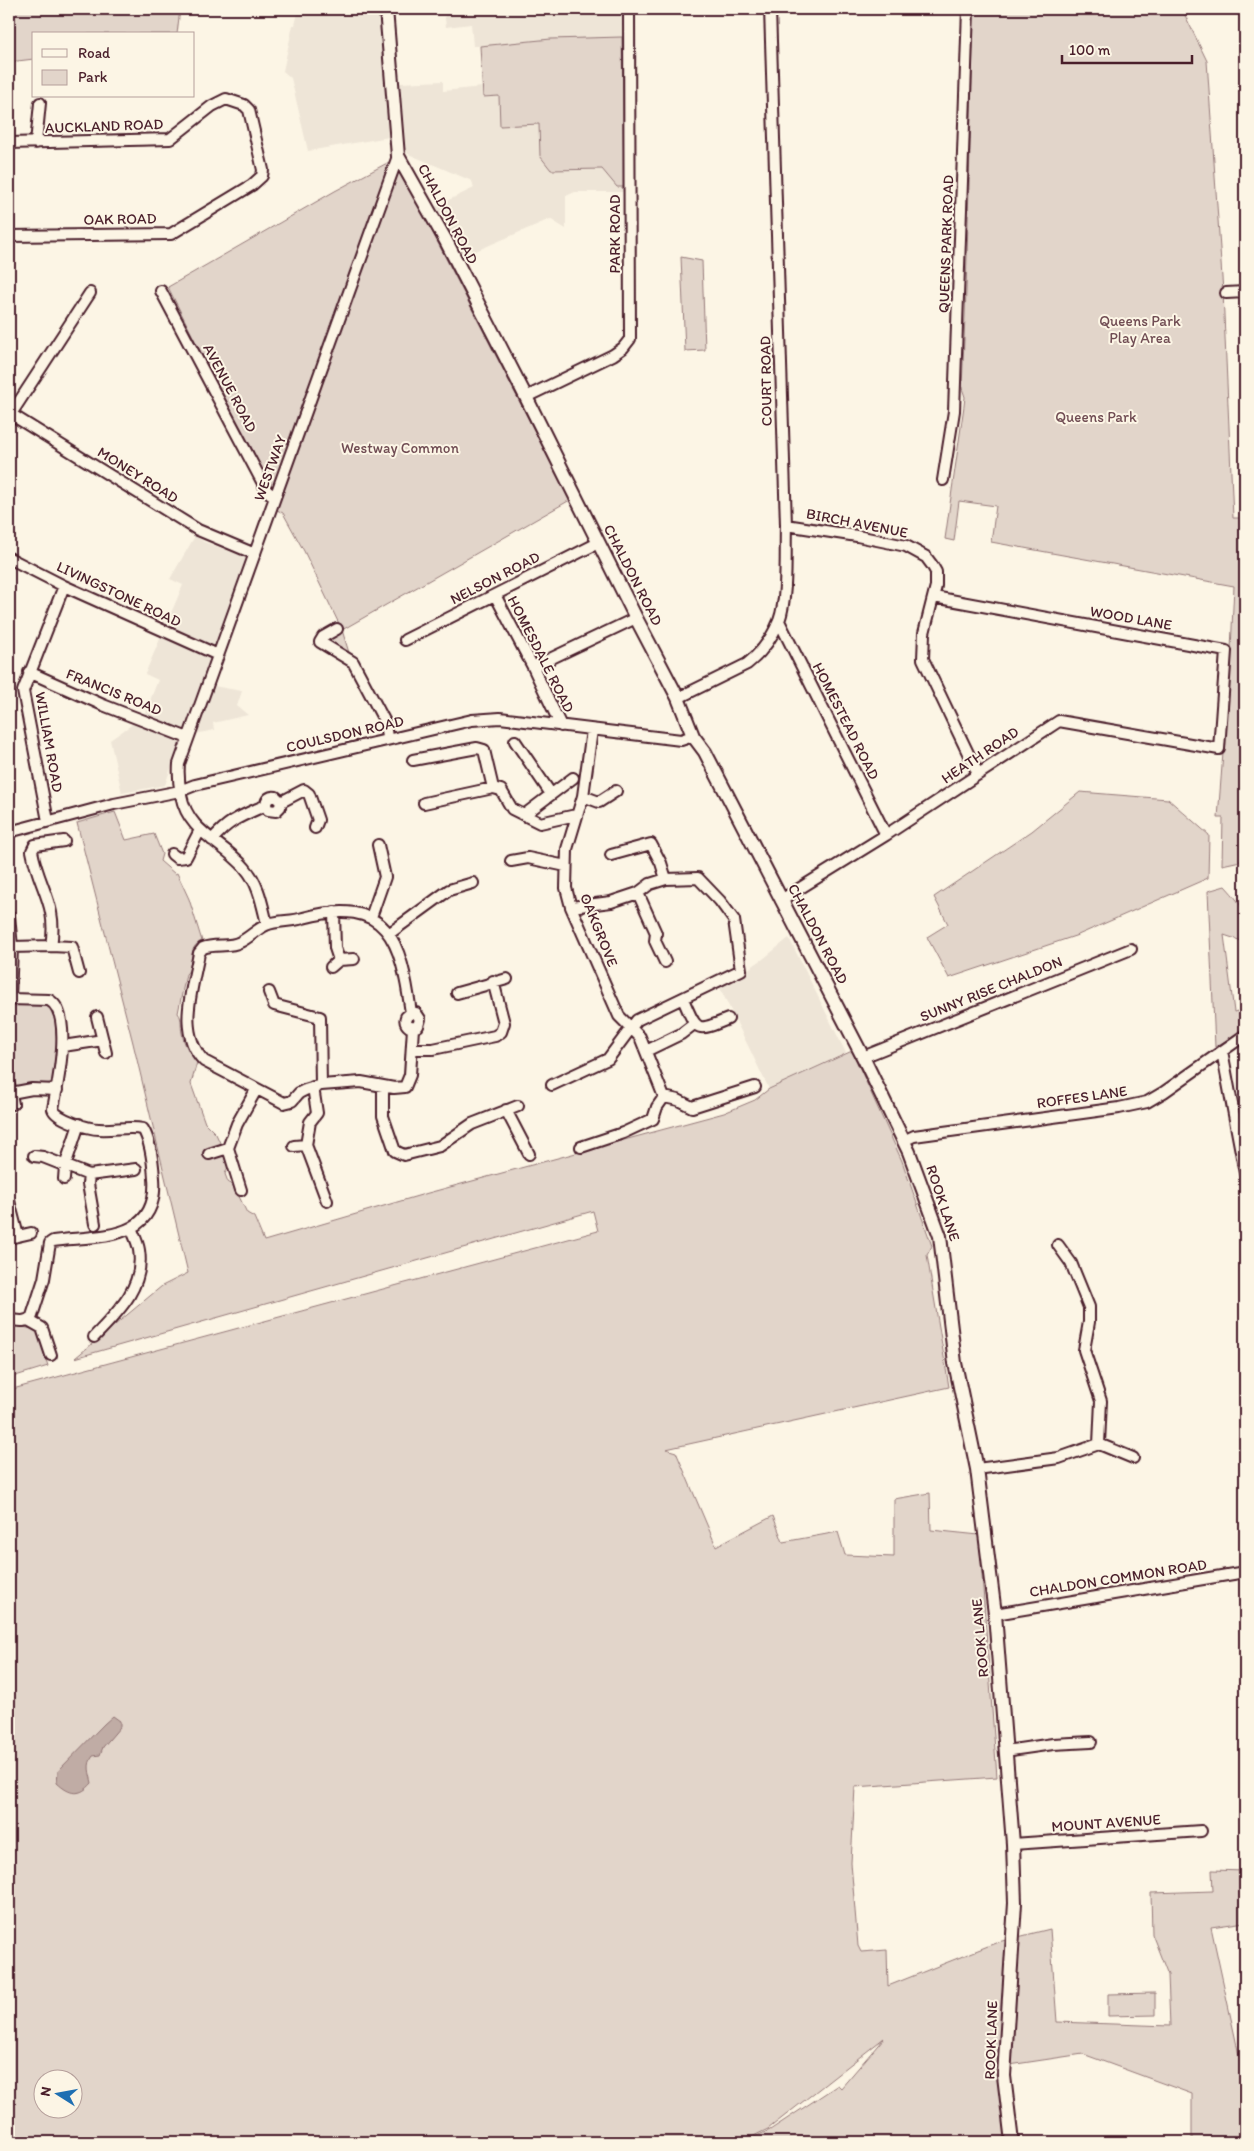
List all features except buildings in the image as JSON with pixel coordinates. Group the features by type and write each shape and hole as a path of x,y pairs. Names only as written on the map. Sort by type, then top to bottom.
{"main road":[{"name":"CHALDON ROAD","path":"386,9 398,156 446,241 678,698 693,736 705,752 863,1057 903,1140"},
{"name":"ROOK LANE","path":"903,1140 940,1236 955,1363 977,1468 995,1614 1013,1844 1015,1903 1004,2076 1012,2142"}],"street":[{"name":"PARK ROAD","path":"526,397 613,354 623,348 630,339 629,9"},
{"name":"COURT ROAD","path":"678,698 746,664 770,638 779,621 785,561 786,525 770,9"},
{"name":"QUEENS PARK ROAD","path":"942,480 954,411 968,9"},
{"name":"AUCKLAND ROAD","path":"9,143 170,139 212,106 226,99 244,105 249,110 262,163"},
{"path":"36,143 40,103"},
{"name":"WESTWAY","path":"267,924 257,885 244,867 200,830 187,815 180,791 179,764 398,156"},
{"name":"OAK ROAD","path":"9,236 171,234 259,180 263,170 262,163"},
{"name":"AVENUE ROAD","path":"161,291 267,491 275,498"},
{"path":"1226,293 1245,292"},
{"path":"10,413 90,294"},
{"name":"MONEY ROAD","path":"10,413 198,530 256,554"},
{"name":"BIRCH AVENUE","path":"786,525 857,536 910,548 926,557 936,572 936,586 924,633 923,659 978,774"},
{"name":"NELSON ROAD","path":"405,640 598,543"},
{"name":"LIVINGSTONE ROAD","path":"9,558 64,586 218,655"},
{"name":"WILLIAM ROAD","path":"48,821 23,691 64,586"},
{"name":"HOMESDALE ROAD","path":"495,595 533,667 561,726"},
{"name":"WOOD LANE","path":"934,597 1226,651 1219,750"},
{"path":"533,667 636,618"},
{"name":"HOMESTEAD ROAD","path":"779,621 886,835"},
{"path":"338,628 317,642 353,662 385,722 387,738"},
{"name":"FRANCIS ROAD","path":"29,672 103,705 188,738"},
{"name":"COULSDON ROAD","path":"9,832 114,804 180,791 387,738 487,718 681,740 693,736"},
{"name":"HEATH ROAD","path":"781,900 886,835 1059,721 1219,750"},
{"name":"OAKGROVE","path":"592,730 583,796 567,850 566,888 571,907 619,1016 640,1037 664,1097"},
{"path":"515,742 551,794"},
{"path":"414,760 478,748 484,750 493,788"},
{"path":"524,814 573,778"},
{"path":"424,803 493,788 501,790 512,809 540,822 576,816"},
{"path":"212,840 222,828 238,816 266,805 268,810 276,811 280,807 281,802 304,790 309,794 318,820 316,828"},
{"path":"583,796 599,802 616,791"},
{"path":"172,854 177,858 186,857 200,830"},
{"path":"51,946 54,930 52,909 32,851 36,845 64,841"},
{"path":"612,855 651,844 666,879"},
{"path":"371,918 385,877 386,859 378,846"},
{"path":"511,861 528,858 566,866"},
{"path":"552,1085 608,1059 637,1020 741,970 734,920 716,896 698,878 666,879 650,884 638,893 610,902 571,907"},
{"path":"390,933 449,890 473,883"},
{"path":"638,893 656,933 655,941 665,962"},
{"path":"334,912 335,948 339,960"},
{"path":"334,912 357,913 371,918 379,922 390,933 406,977 411,1013 406,1016 405,1022 413,1028 410,1075 405,1087 400,1088 361,1082 317,1086 299,1093 292,1101 284,1103 256,1090 204,1061 195,1052 187,1024 199,953 203,948 239,943 267,924 293,922 334,912"},
{"path":"9,916 12,948 9,999 49,1000 55,1003 58,1010 64,1046 54,1113 79,1124 98,1129 136,1127 143,1129 147,1135 154,1168 156,1194 152,1209 142,1222 131,1228 97,1236 53,1240 50,1243 44,1279 32,1316 28,1320"},
{"path":"12,948 72,947 79,973"},
{"name":"SUNNY RISE CHALDON","path":"863,1057 1131,949"},
{"path":"331,967 339,960 354,959"},
{"path":"457,992 493,981 507,979"},
{"path":"413,1049 442,1047 495,1036 501,1032 504,1023 493,981"},
{"path":"269,992 274,1005 320,1017 317,1113 310,1122 306,1145 327,1201"},
{"path":"683,999 694,1024 700,1028 706,1028 728,1019"},
{"path":"97,1017 106,1053"},
{"path":"646,1051 681,1034 694,1024"},
{"name":"ROFFES LANE","path":"903,1140 914,1136 1119,1108 1147,1102 1245,1035"},
{"path":"64,1046 103,1040"},
{"path":"1222,1050 1245,1173"},
{"path":"383,1086 384,1116 395,1150 404,1156 440,1146 472,1124 518,1106"},
{"path":"581,1147 623,1133 653,1119 664,1097 692,1106 755,1087"},
{"path":"13,1104 10,1089 57,1090"},
{"path":"241,1190 228,1148 237,1124 256,1090"},
{"path":"506,1110 530,1154"},
{"path":"64,1179 65,1166 79,1124"},
{"path":"294,1146 306,1145"},
{"path":"209,1154 228,1148"},
{"path":"34,1156 89,1175 136,1169"},
{"path":"89,1175 88,1184 95,1224"},
{"path":"9,1201 13,1237 31,1233"},
{"path":"94,1337 120,1309 133,1290 139,1269 139,1250 131,1228"},
{"path":"1058,1245 1071,1263 1079,1279 1089,1307 1089,1322 1084,1350 1102,1409 1099,1444"},
{"path":"9,1320 28,1320 42,1328 52,1355"},
{"path":"977,1468 1059,1458 1099,1444 1133,1458"},
{"name":"CHALDON COMMON ROAD","path":"995,1614 1245,1572"},
{"path":"1005,1751 1053,1744 1091,1742"},
{"name":"MOUNT AVENUE","path":"1013,1844 1201,1831"}],"shaded area":[{"path":"299,9 380,9 389,137 308,151 291,78 283,71 293,25 295,25"},
{"path":"444,9 622,9 624,192 575,192 566,196 566,229 550,219 464,256 436,206 474,188 472,181 406,153 400,83 443,81 443,91 482,87 480,46 473,46 471,24 446,27"},
{"path":"195,536 204,542 246,557 202,684 242,691 237,706 248,715 213,723 214,730 195,734 172,765 165,785 122,793 110,740 144,716 158,680 145,674 183,585 170,579"},
{"path":"789,938 846,1053 769,1089 720,988 763,959"},
{"path":"113,1716 120,1721 120,1727 103,1747 100,1755 93,1756 91,1759 89,1769 92,1783 83,1791 75,1793 66,1790 57,1783 58,1771"}],"green space":[{"path":"9,9 180,9 177,32 32,32 32,59 9,62"},
{"name":"Queens Park","path":"974,9 1182,9 1207,61 1223,292 1233,518 1245,518 1245,860 1222,865 1223,818 1218,818 1234,586 991,542 996,506 959,501 954,541 945,539 965,397 962,388"},
{"path":"622,37 624,187 617,187 602,169 551,170 540,156 539,124 500,126 499,96 483,97 480,46 551,39"},
{"name":"Westway Common","path":"389,162 399,167 570,500 342,630 304,551 283,513 277,510 281,496 270,489 168,287"},
{"path":"681,257 702,261 705,350 685,351"},
{"path":"342,630 350,656 326,642 327,639"},
{"path":"1080,792 1168,799 1209,835 1208,878 1078,935 949,978 927,937 948,924 934,897 1032,831"},
{"path":"115,812 126,840 154,834 162,854 160,861 175,874 177,873 189,899 202,941 194,947 178,1013 184,1041 189,1052 197,1062 191,1084 205,1123 216,1134 221,1145 221,1155 225,1155 228,1167 225,1174 228,1182 234,1186 247,1213 254,1217 264,1241 428,1193 724,1113 755,1100 769,1089 852,1051 902,1161 932,1246 927,1255 949,1387 666,1449 676,1452 716,1546 773,1516 783,1542 838,1532 845,1555 894,1557 894,1499 930,1493 931,1530 979,1535 997,1777 855,1787 851,1863 858,1946 861,1952 887,1950 888,1986 998,1942 1050,1929 1057,2022 1170,2026 1168,1975 1152,1934 1151,1893 1213,1891 1212,1870 1245,1871 1245,1922 1211,1927 1244,2078 1245,2142 1192,2142 1192,2094 1083,2054 996,2067 1012,2142 743,2142 770,2130 838,2085 841,2088 884,2038 768,2129 741,2142 9,2142 9,1390 598,1231 593,1211 75,1358 162,1286 188,1273 133,1043 77,823"},
{"path":"1225,886 1241,906 1245,923 1245,942 1224,935 1234,1012 1245,1009 1245,1029 1215,1047 1208,891"},
{"path":"9,1004 47,1005 51,1008 56,1024 58,1057 51,1083 16,1088 12,1081 8,1035"},
{"path":"9,1324 37,1330 48,1366 9,1378"},
{"path":"1155,1993 1155,2015 1108,2016 1108,1994"}],"park label":[{"name":"Queens Park Play Area","path":"1140,330"}]}
